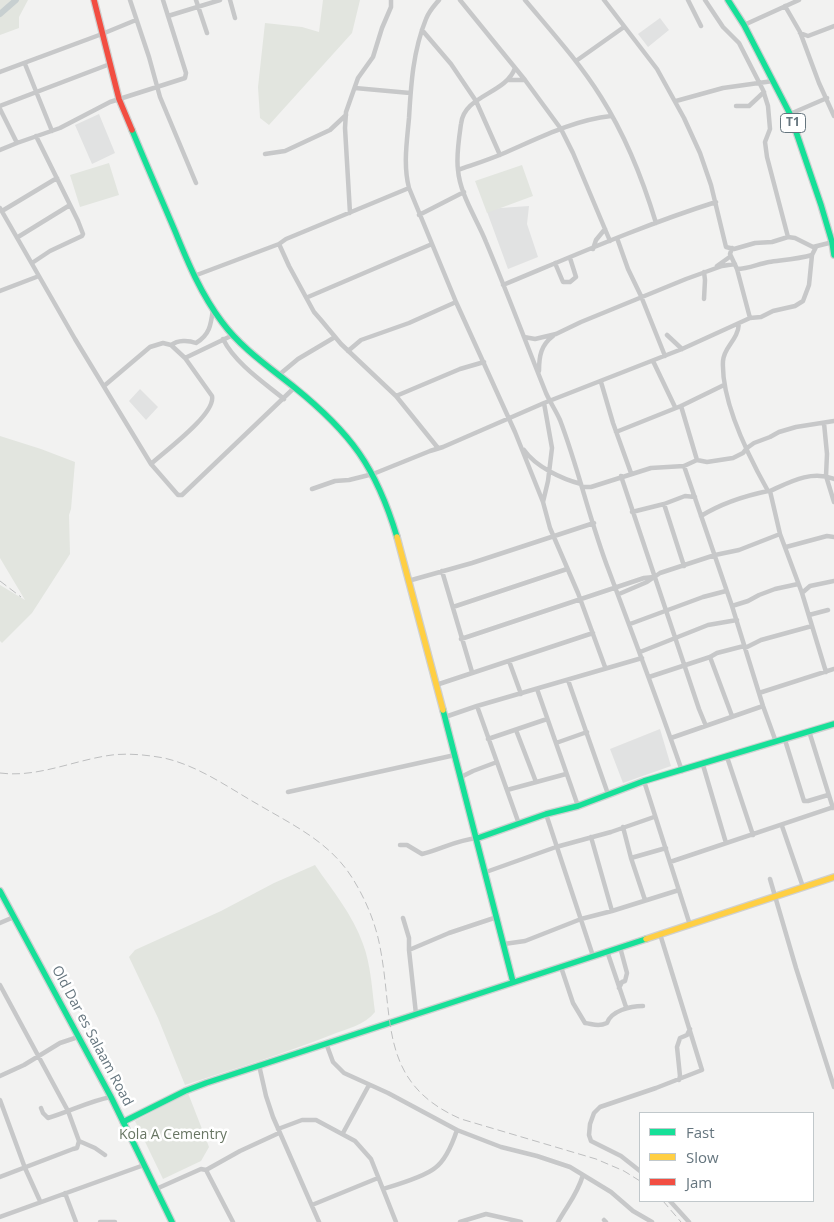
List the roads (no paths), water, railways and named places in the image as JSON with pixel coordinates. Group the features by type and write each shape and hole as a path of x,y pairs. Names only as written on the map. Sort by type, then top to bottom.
{"main road":[{"path":"94,0 122,108 194,276 213,309 233,335 280,374 343,431 354,444 373,474 387,508 408,581 478,838 513,982"},
{"name":"T1","path":"728,0 744,25 790,114 833,242 834,255"},
{"path":"478,838 546,814 578,806 644,782 834,724"},
{"path":"123,1122 185,1091 834,877"},
{"name":"Old Dar es Salaam Road","path":"0,890 111,1097 172,1222"}],"street":[{"path":"130,0 149,56 156,86 175,137 196,184"},
{"path":"0,150 75,121 110,102 156,86 184,79 186,75 163,0"},
{"path":"196,0 206,33"},
{"path":"168,16 220,0"},
{"path":"230,0 235,18"},
{"path":"350,213 346,115 358,78 373,56 392,0"},
{"path":"439,0 430,10 422,30 413,69 406,168 409,188 456,302 510,419 544,502 546,518 593,633 605,668"},
{"path":"460,0 525,80 561,129 610,241"},
{"path":"525,0 576,61 601,97 641,178 656,223"},
{"path":"604,0 657,69 676,101 700,153 716,202 726,247 732,248 755,243 772,242 788,237 816,247 833,242"},
{"path":"688,0 701,26"},
{"path":"705,0 724,27 739,43 764,92 768,106 770,129 765,142 766,157 788,237"},
{"path":"744,25 799,0"},
{"path":"785,6 800,33 834,116"},
{"path":"0,72 136,20"},
{"path":"800,33 808,36 834,26"},
{"path":"576,61 624,27"},
{"path":"422,30 451,64 476,101 500,155"},
{"path":"25,64 52,131"},
{"path":"17,143 0,108 36,91 110,64"},
{"path":"515,68 508,80 476,101 462,116 458,170 464,192 539,374 547,402 552,448 544,502"},
{"path":"508,80 525,80"},
{"path":"676,101 724,88 774,81"},
{"path":"355,88 410,94"},
{"path":"110,102 117,92"},
{"path":"736,106 749,106 764,92"},
{"path":"790,114 826,98"},
{"path":"110,102 122,108"},
{"path":"266,154 285,151 324,133 334,127 346,115"},
{"path":"458,170 500,155 561,129 598,117 611,116"},
{"path":"32,263 50,251 83,235 80,225 36,136"},
{"path":"56,178 1,209 151,464 175,492 182,495 294,388"},
{"path":"194,276 279,244 286,239 409,188"},
{"path":"419,215 464,192"},
{"path":"503,285 656,223 716,202"},
{"path":"18,237 70,205"},
{"path":"593,249 596,240 605,229"},
{"path":"618,238 628,269 665,356"},
{"path":"279,244 314,312 335,337 396,396 438,448"},
{"path":"308,298 432,244"},
{"path":"312,489 335,481 349,480 373,474 682,349 750,318 761,317 773,311 795,306 803,301 810,285 812,255 816,247"},
{"path":"732,248 731,256 736,267 750,318"},
{"path":"539,374 539,360 542,349 548,340 581,322 641,296 729,264 736,267 779,262 812,255"},
{"path":"707,271 731,256"},
{"path":"555,263 563,282 570,282 576,277 570,258"},
{"path":"704,299 707,271"},
{"path":"0,291 39,276"},
{"path":"348,350 360,340 409,323 456,302"},
{"path":"199,341 210,329 213,309"},
{"path":"739,323 739,332 723,359 724,385 747,448 769,491 780,534 802,593 826,672"},
{"path":"524,337 535,339 556,334"},
{"path":"185,358 223,338 233,335"},
{"path":"667,335 682,349"},
{"path":"280,374 298,359 335,337"},
{"path":"223,338 229,348 246,366 284,398"},
{"path":"171,346 179,341 199,341 209,345"},
{"path":"104,386 153,345 163,343 171,346 185,358 212,396 213,404 202,420 151,464"},
{"path":"652,361 675,407"},
{"path":"396,396 460,369 484,362"},
{"path":"601,382 631,473"},
{"path":"616,432 675,407 682,406 724,385"},
{"path":"547,402 559,418 574,457 609,572 619,594 682,771"},
{"path":"682,406 697,460"},
{"path":"519,442 527,454 549,470 582,486 591,486 651,468 684,466 697,460 707,462 728,459 744,453 754,443 779,432 811,424 824,424 834,421"},
{"path":"824,424 827,454 826,476 834,502"},
{"path":"684,466 737,620 744,647 776,742"},
{"path":"620,476 698,709 706,726"},
{"path":"701,516 719,506 746,496 769,491 803,477 826,476 834,479"},
{"path":"632,512 664,504 685,496 695,497"},
{"path":"664,504 684,566"},
{"path":"408,581 472,563 594,522"},
{"path":"461,639 644,578 654,577 715,555 739,550 780,534"},
{"path":"786,547 826,536 834,537"},
{"path":"453,607 567,569"},
{"path":"442,571 472,672"},
{"path":"619,594 654,577"},
{"path":"802,593 810,586 834,581"},
{"path":"732,606 775,589 798,584"},
{"path":"630,624 703,597 726,591"},
{"path":"809,615 828,610"},
{"path":"640,652 717,622 737,620"},
{"path":"649,678 717,653 744,647 761,640 812,626"},
{"path":"436,685 593,633"},
{"path":"710,657 732,716"},
{"path":"445,717 642,658"},
{"path":"509,660 521,694"},
{"path":"759,693 834,669"},
{"path":"568,680 608,794"},
{"path":"537,689 578,806"},
{"path":"477,706 518,824"},
{"path":"670,738 763,706"},
{"path":"488,739 547,719"},
{"path":"516,730 536,782"},
{"path":"670,862 834,808 828,795 809,731"},
{"path":"556,743 587,732"},
{"path":"784,740 804,801 828,795"},
{"path":"288,792 455,755"},
{"path":"727,757 753,835"},
{"path":"461,777 497,762"},
{"path":"703,765 726,843"},
{"path":"507,790 566,774"},
{"path":"644,782 690,925"},
{"path":"546,814 593,956"},
{"path":"486,872 654,817"},
{"path":"782,826 803,887"},
{"path":"623,827 645,900"},
{"path":"591,837 612,911"},
{"path":"400,845 407,845 422,854 459,840 478,838"},
{"path":"631,858 666,848"},
{"path":"770,879 834,1087"},
{"path":"504,944 524,941 581,920 679,890"},
{"path":"0,924 14,917"},
{"path":"409,950 418,945 497,917"},
{"path":"403,918 409,938 416,1014"},
{"path":"639,1170 621,1156 591,1140 589,1129 594,1113 600,1107 679,1080 702,1070 660,934"},
{"path":"409,938 418,945"},
{"path":"619,988 627,976 620,947"},
{"path":"607,952 626,1007"},
{"path":"561,967 573,1004 585,1023 596,1026 603,1025 608,1018 626,1007 643,1006"},
{"path":"0,985 68,1110 79,1141 77,1148 73,1150 0,1177"},
{"path":"679,1080 678,1045 680,1038 687,1035 690,1029"},
{"path":"0,1076 60,1043 78,1037"},
{"path":"326,1043 333,1062 344,1073 457,1130 501,1147 570,1167 611,1192 641,1216 652,1222"},
{"path":"259,1066 266,1096 278,1131 319,1222"},
{"path":"343,1133 369,1085"},
{"path":"41,1108 48,1118 96,1099 111,1097"},
{"path":"0,1100 25,1168 40,1201"},
{"path":"156,1189 201,1169 206,1170 278,1131 308,1119 316,1120 356,1141 367,1153 396,1222"},
{"path":"370,1181 382,1187 407,1181 435,1168 450,1148 457,1130"},
{"path":"79,1141 95,1148 105,1156"},
{"path":"0,1216 144,1165"},
{"path":"206,1170 233,1222"},
{"path":"558,1222 573,1199 583,1175"},
{"path":"312,1205 378,1178"},
{"path":"65,1193 76,1222"},
{"path":"671,1202 689,1222"},
{"path":"460,1222 486,1214 521,1222"},
{"path":"637,1222 641,1216"},
{"path":"100,1222 115,1222"}],"waterway":[{"path":"0,14 16,0"}],"railway":[{"path":"0,581 21,597"},
{"path":"0,773 14,774 42,771 112,755 125,754 164,758 202,772 310,835 342,864 360,892 371,916 379,942 384,969 394,1044 402,1066 415,1086 434,1104 461,1119 596,1159 624,1171 639,1180"},
{"path":"664,1202 681,1222"}],"park label":[{"name":"Kola A Cementry","path":"173,1135"}]}
